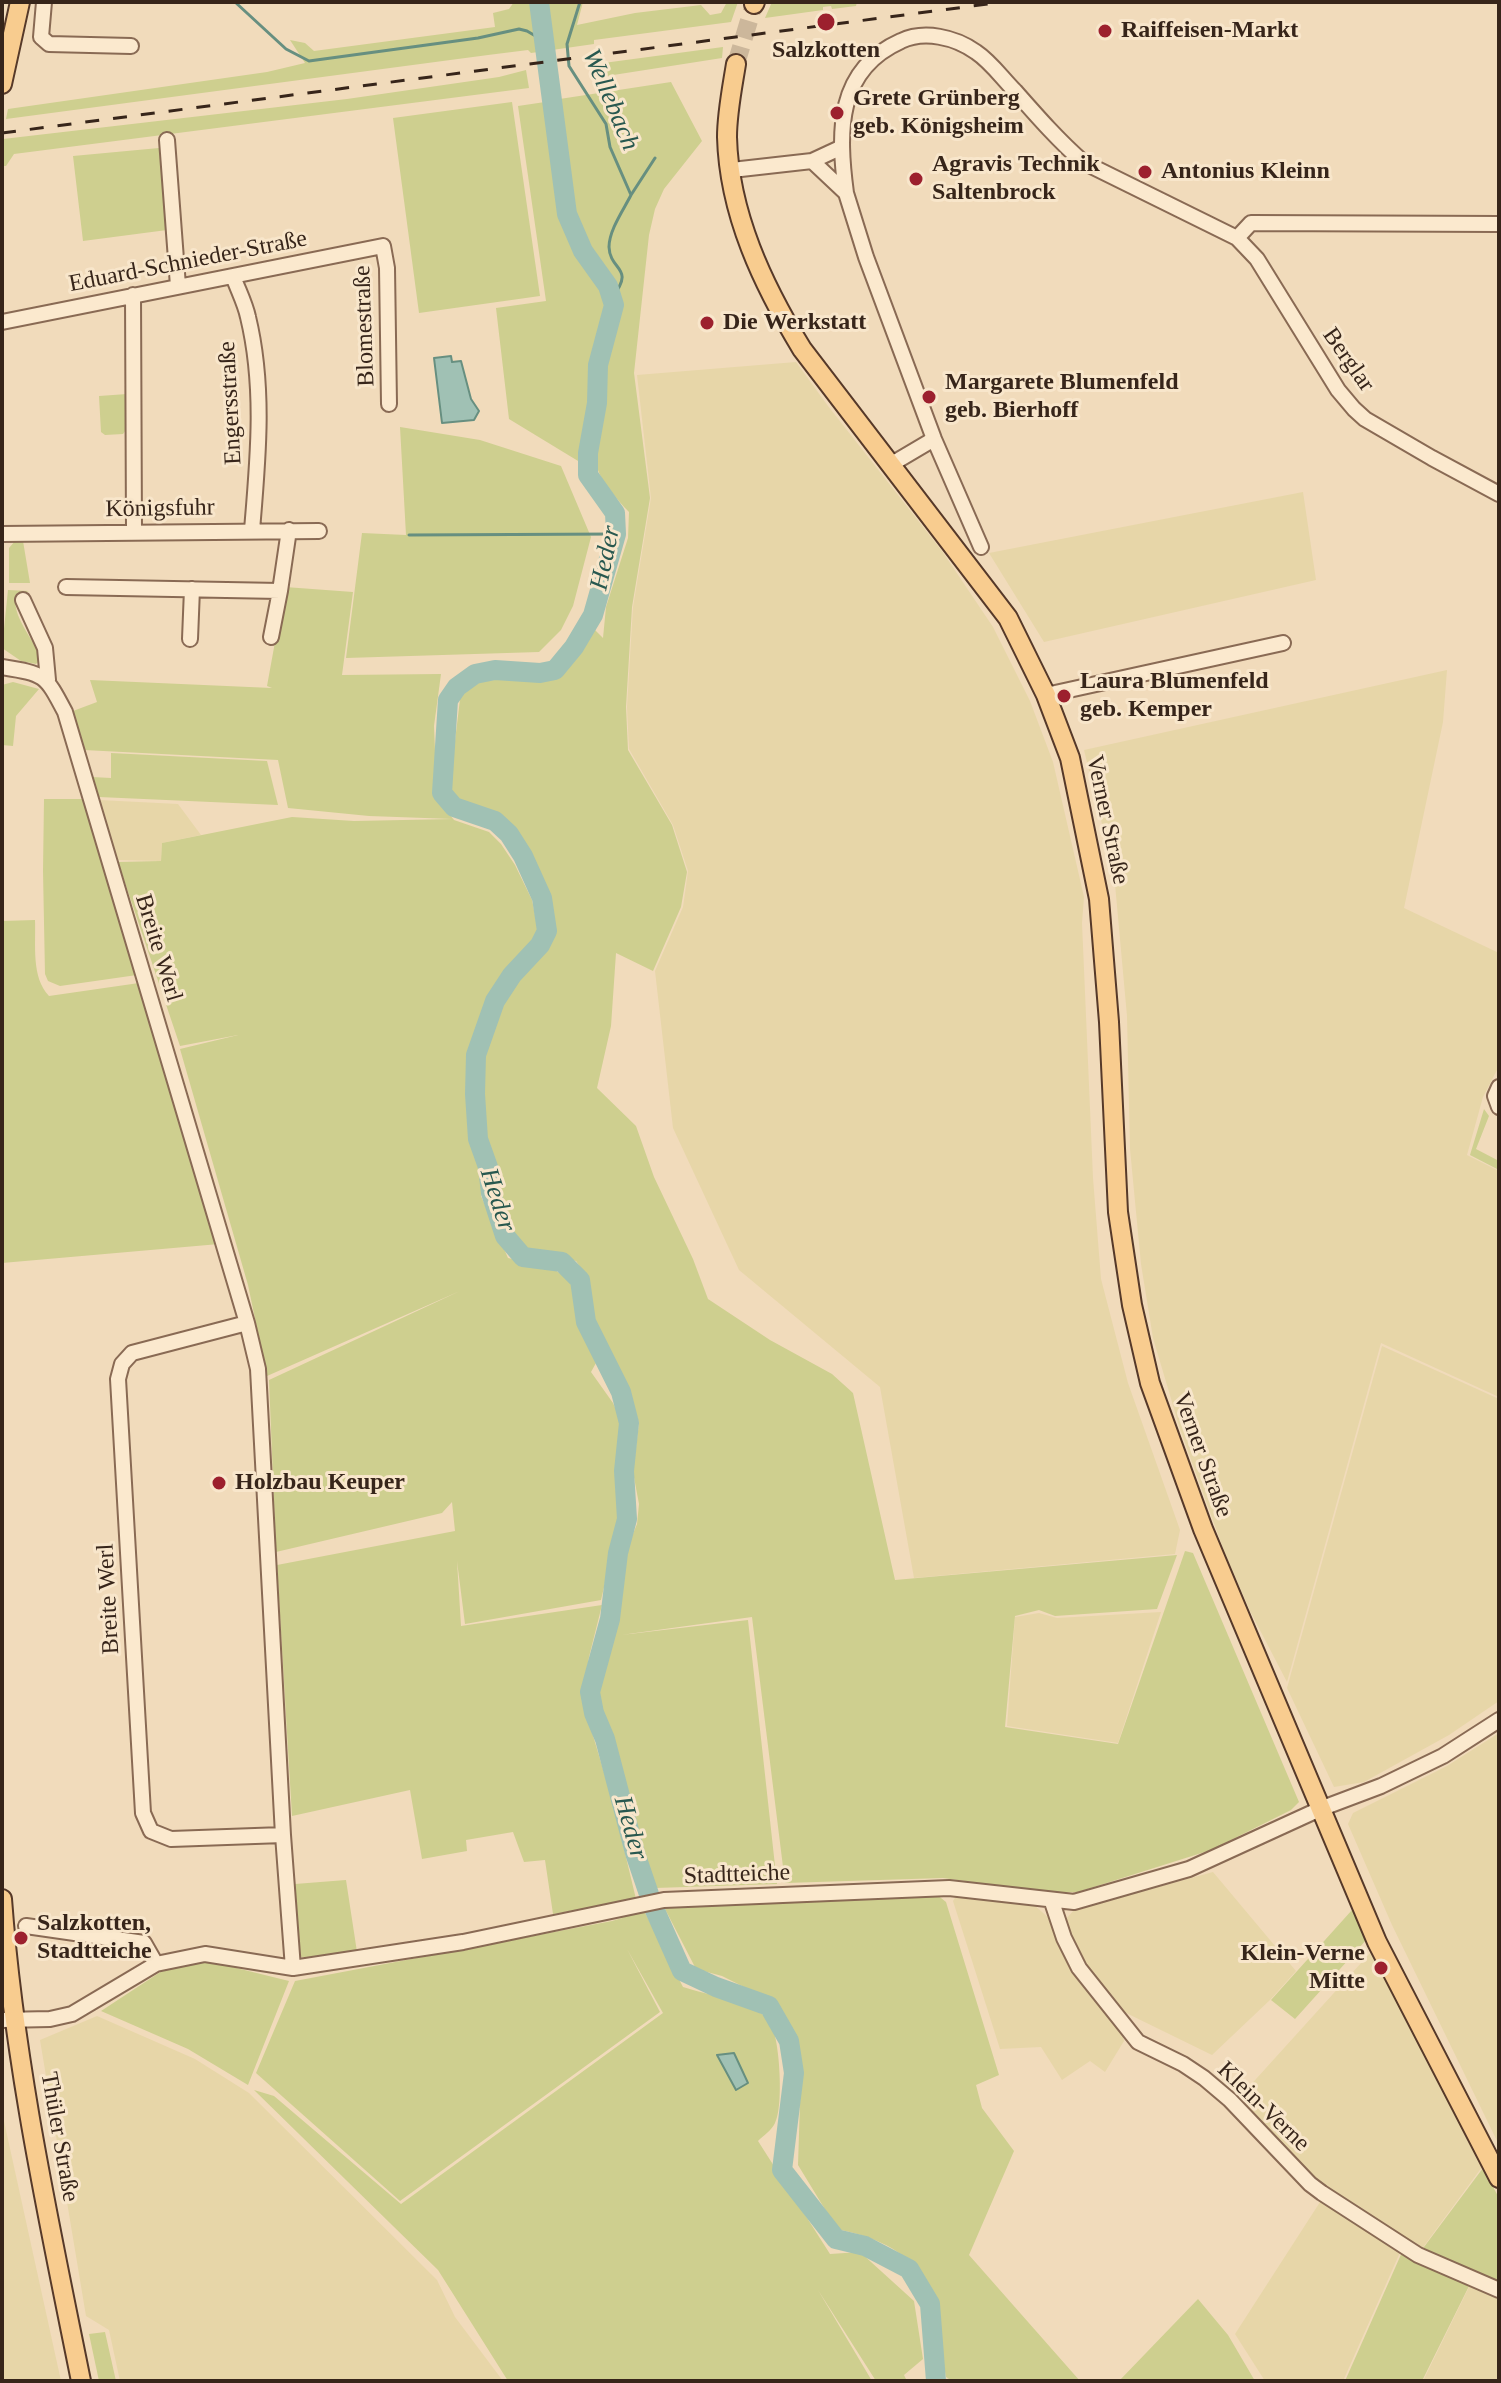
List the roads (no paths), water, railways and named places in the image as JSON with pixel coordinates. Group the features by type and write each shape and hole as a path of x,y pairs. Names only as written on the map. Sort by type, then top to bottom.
{"main road":[{"path":"2,84 5,58 20,2"},
{"name":"Verner Straße","path":"736,64 727,139 742,225 757,266 802,349 1008,618 1046,695 1070,758 1099,899 1109,1022 1118,1212 1132,1305 1150,1383 1203,1529 1377,1942 1499,2178"},
{"name":"Thüler Straße","path":"2,1899 8,2020 81,2381"}],"street":[{"path":"44,2 41,37 49,44 131,46"},
{"path":"981,547 934,439 866,257 846,193 840,148 845,111 855,79 870,59 909,37 947,38 978,53 1083,162 1237,238 1251,223 1499,224"},
{"path":"167,140 178,286"},
{"path":"732,170 812,161 840,148"},
{"path":"812,161 846,193"},
{"name":"Berglar","path":"1237,238 1257,259 1338,390 1354,409 1365,419 1499,494"},
{"name":"Eduard-Schnieder-Straße","path":"2,322 383,246"},
{"name":"Blomestraße","path":"383,246 387,268 389,404"},
{"name":"Engersstraße","path":"233,276 248,316 256,364 259,446 252,530"},
{"path":"133,295 134,531"},
{"path":"890,465 934,439"},
{"path":"271,637 289,530"},
{"name":"Königsfuhr","path":"2,534 319,531"},
{"path":"66,587 280,591"},
{"path":"190,639 192,589"},
{"name":"Breite Werl","path":"23,600 45,648 48,680 65,712 247,1323 258,1369 293,1968"},
{"path":"1046,695 1283,643"},
{"path":"2,667 31,672 48,680"},
{"path":"1499,1087 1495,1096 1499,1107"},
{"name":"Breite Werl","path":"247,1323 132,1353 122,1364 118,1379 143,1813 151,1831 171,1839 283,1835"},
{"name":"Stadtteiche","path":"8,2020 72,2014 156,1964 205,1954 293,1968 463,1942 664,1900 949,1888 1052,1902 1091,1899 1189,1869 1320,1809 1381,1786 1443,1756 1499,1720"},
{"name":"Klein-Verne","path":"1052,1902 1064,1938 1079,1968 1138,2042 1204,2078 1322,2193 1418,2255 1499,2290"},
{"path":"26,1926 144,1943 156,1964"}],"waterway":[{"path":"235,2 286,49 309,61 478,38 519,29 544,41"},
{"name":"Heder","path":"539,2 567,214 583,251 608,286 614,305 598,365 597,403 588,453 588,475 615,513 616,534 593,615 574,647 555,670 540,673 495,670 475,674 457,687 448,700 442,793 454,807 495,821 509,834 542,898 547,931 540,945 512,975 495,1001 476,1055 478,1139 505,1236 523,1257 562,1262 580,1280 586,1322 621,1392 629,1423 624,1471 627,1519 618,1553 610,1619 590,1692 653,1906 682,1971 769,2006 789,2041 794,2073 782,2170 836,2239 865,2246 909,2269 930,2304 936,2381"},
{"name":"Wellebach","path":"580,2 567,44 569,66 606,124 610,147 631,195 610,240 610,255 622,274 619,288 612,298"},
{"path":"631,195 655,158"},
{"path":"409,535 616,534"}],"tunnel":[{"path":"736,64 754,4"}],"railway":[{"path":"2,133 1003,2"}],"place":[{"name":"Salzkotten","path":"826,22"},
{"name":"Raiffeisen-Markt","path":"1105,31"},
{"name":"Grete Grünberg geb. Königsheim","path":"837,113"},
{"name":"Antonius Kleinn","path":"1145,172"},
{"name":"Agravis Technik Saltenbrock","path":"916,179"},
{"name":"Die Werkstatt","path":"707,323"},
{"name":"Margarete Blumenfeld geb. Bierhoff","path":"929,397"},
{"name":"Laura Blumenfeld geb. Kemper","path":"1064,696"},
{"name":"Holzbau Keuper","path":"219,1483"},
{"name":"Salzkotten, Stadtteiche","path":"21,1938"},
{"name":"Klein-Verne Mitte","path":"1381,1968"}]}
